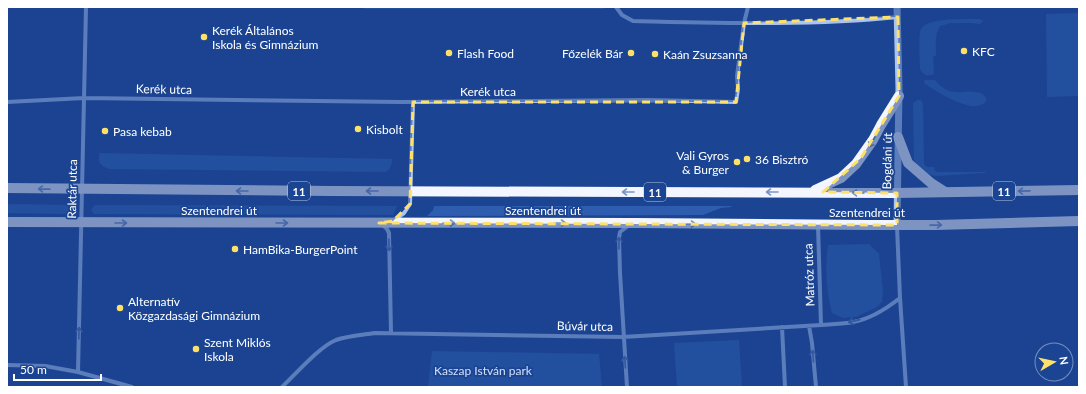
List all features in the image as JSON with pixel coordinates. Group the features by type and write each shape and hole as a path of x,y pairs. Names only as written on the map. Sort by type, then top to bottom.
{"main road":[{"path":"811,192 841,178 856,164 873,140 899,96"},
{"path":"898,137 908,163 931,183 945,192"},
{"name":"Szentendrei út","path":"7,188 412,192 898,193 1079,190"},
{"name":"Szentendrei út","path":"7,222 897,225 1079,221"}],"street":[{"name":"Raktár utca","path":"78,372 86,7"},
{"path":"616,7 622,15 634,21 744,23 864,20 898,17"},
{"path":"744,23 748,7"},
{"name":"Bogdáni út","path":"897,7 899,96 897,225 906,387"},
{"name":"Kerék utca","path":"7,102 84,98 413,102 632,100 736,102 738,89 737,76 744,23"},
{"path":"379,223 393,221 404,213 410,204 412,192 413,102"},
{"path":"379,223 385,226 389,233 391,334"},
{"path":"627,387 623,337 619,238 620,232 629,225 636,223"},
{"name":"Matróz utca","path":"818,225 821,325"},
{"name":"Búvár utca","path":"282,387 323,348 335,340 375,333 623,337 809,326 853,322 888,308 900,298"},
{"path":"809,326 816,387"},
{"path":"782,327 785,387"},
{"path":"7,365 45,366 78,372 132,387"}],"highlighted area":[{"path":"898,17 899,96 861,158 823,192 897,193 897,225 379,223 393,221 410,204 413,102 736,102 744,23"}],"green space":[{"path":"364,7 605,7 604,9 364,9"},
{"path":"1079,13 1079,96 1047,97 1046,14"},
{"path":"980,19 983,21 980,24 951,23 940,26 936,37 936,56 933,56 934,74 926,75 922,73 920,69 920,32 925,25 931,22 948,20"},
{"path":"925,80 935,80 946,90 951,92 981,93 985,96 986,101 978,106 963,104 935,90 924,83"},
{"path":"921,100 923,104 924,164 927,167 934,167 935,171 938,172 986,172 985,173 935,176 928,174 915,163 913,103"},
{"path":"99,153 392,159 392,163 389,170 386,172 110,169 104,167 99,162"},
{"path":"7,204 66,205 69,207 69,210 68,213 65,214 7,213"},
{"path":"95,205 397,206 393,215 94,214 91,210"},
{"path":"434,206 732,207 721,208 703,215 427,216 433,210"},
{"path":"869,244 879,254 883,291 882,302 877,307 856,317 843,318 832,313 828,296 828,245"},
{"path":"739,340 742,387 677,387 674,343"},
{"name":"Kaszap István park","path":"432,351 599,354 602,387 428,387"}],"place":[{"name":"Kerék Általános Iskola és Gimnázium","path":"204,37"},
{"name":"KFC","path":"964,51"},
{"name":"Flash Food","path":"449,53"},
{"name":"Főzelék Bár","path":"631,53"},
{"name":"Kaán Zsuzsanna","path":"655,54"},
{"name":"Kisbolt","path":"358,129"},
{"name":"Pasa kebab","path":"105,131"},
{"name":"36 Bisztró","path":"747,159"},
{"name":"Vali Gyros & Burger","path":"737,162"},
{"name":"HamBika-BurgerPoint","path":"235,249"},
{"name":"Alternatív Közgazdasági Gimnázium","path":"120,308"},
{"name":"Szent Miklós Iskola","path":"196,349"}]}
